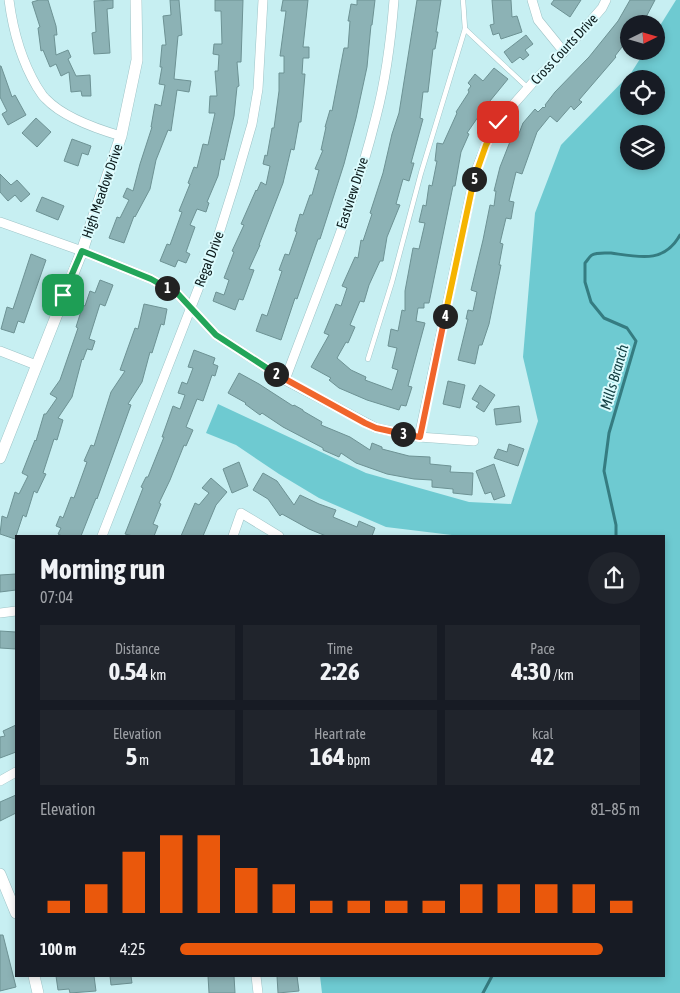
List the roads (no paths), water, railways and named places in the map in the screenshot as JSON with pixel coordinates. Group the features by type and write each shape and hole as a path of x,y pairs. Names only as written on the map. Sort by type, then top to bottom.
{"street":[{"path":"9,0 19,50 29,73 46,99 59,109 89,126 121,136"},
{"name":"High Meadow Drive","path":"0,458 82,251 121,136 137,60 136,0"},
{"name":"Regal Drive","path":"102,535 216,243 252,124 258,89 263,0"},
{"name":"Eastview Drive","path":"285,380 351,201 376,116 387,61 394,0"},
{"path":"532,0 538,20 564,52"},
{"name":"Cross Courts Drive","path":"420,437 475,173 486,145 498,122 564,52 602,8 606,0"},
{"path":"0,222 82,251 151,279 178,294 216,335 285,380 376,428 420,437 474,441"},
{"path":"0,351 36,366"},
{"path":"233,535 241,513 277,535"},
{"path":"0,613 15,611"},
{"path":"0,781 15,773"},
{"path":"0,874 14,901"},
{"path":"34,977 38,993"},
{"path":"256,977 258,993"}],"lane":[{"path":"368,359 465,29 463,0"},
{"path":"465,29 528,88"}],"waterway":[{"name":"Mills Branch","path":"616,535 616,525 604,471 609,433 636,341 627,328 604,318 591,302 585,282 585,263 591,256 599,253 641,257 659,254 674,244 680,235"},
{"name":"Mills Branch","path":"483,993 491,977"}]}
